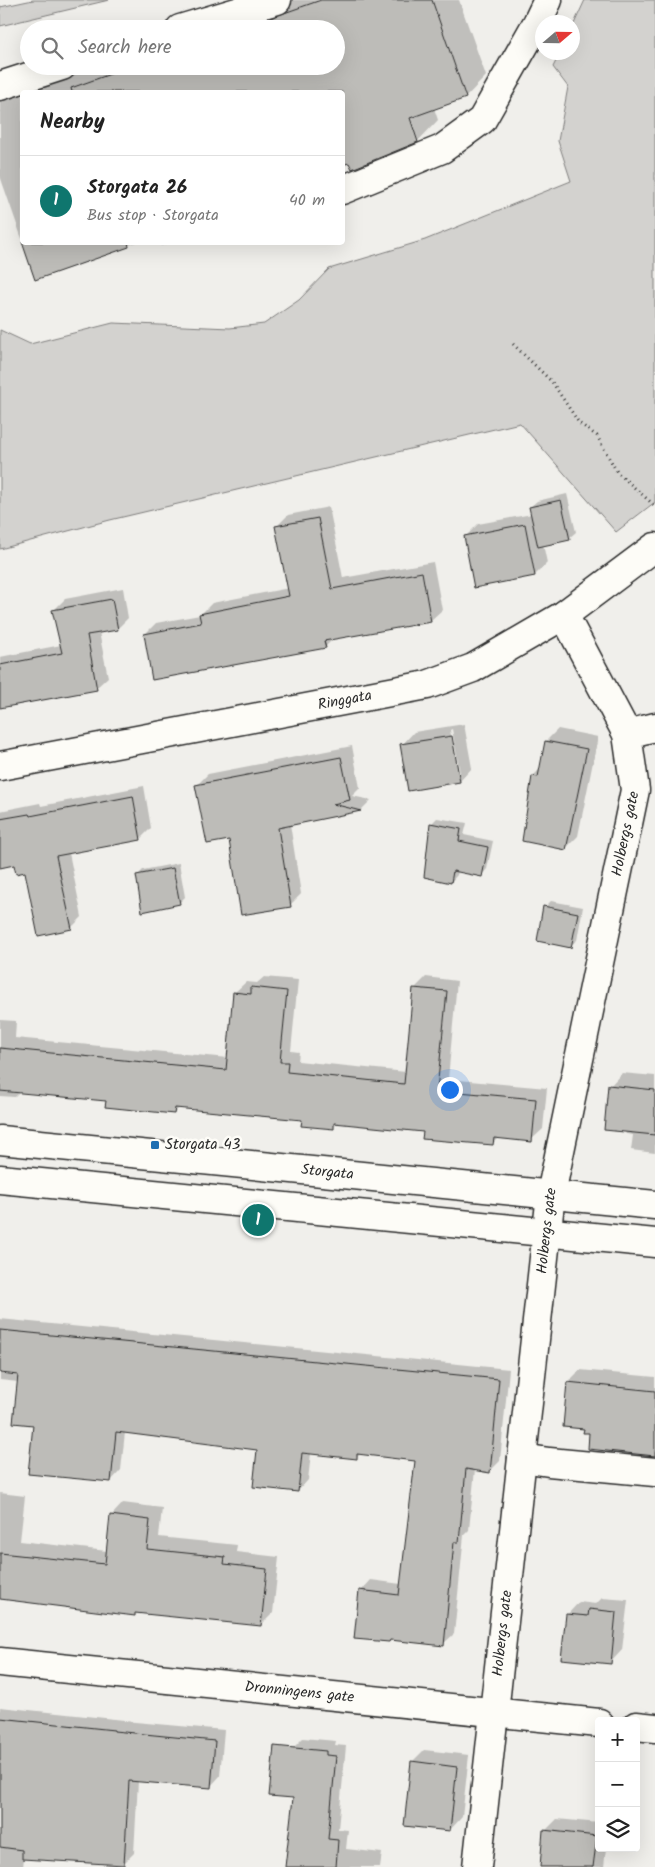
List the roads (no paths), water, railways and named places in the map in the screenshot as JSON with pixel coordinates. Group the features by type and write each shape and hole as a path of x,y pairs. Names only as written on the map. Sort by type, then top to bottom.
{"street":[{"path":"210,20 277,0"},
{"path":"345,189 442,149 482,120 548,0"},
{"path":"0,86 34,75"},
{"name":"Ringgata","path":"0,766 427,685 473,668 564,615 655,547"},
{"name":"Holbergs gate","path":"477,1867 551,1194 635,790 627,734 564,615"},
{"path":"627,734 655,727"},
{"name":"Storgata","path":"0,1140 655,1205"},
{"path":"0,1180 655,1243"},
{"path":"522,1458 655,1472"},
{"name":"Dronningens gate","path":"0,1662 595,1723"},
{"path":"640,1726 655,1728"}],"place":[{"name":"Storgata 43","path":"155,1145"},
{"name":"Storgata 26","path":"258,1220"}]}
